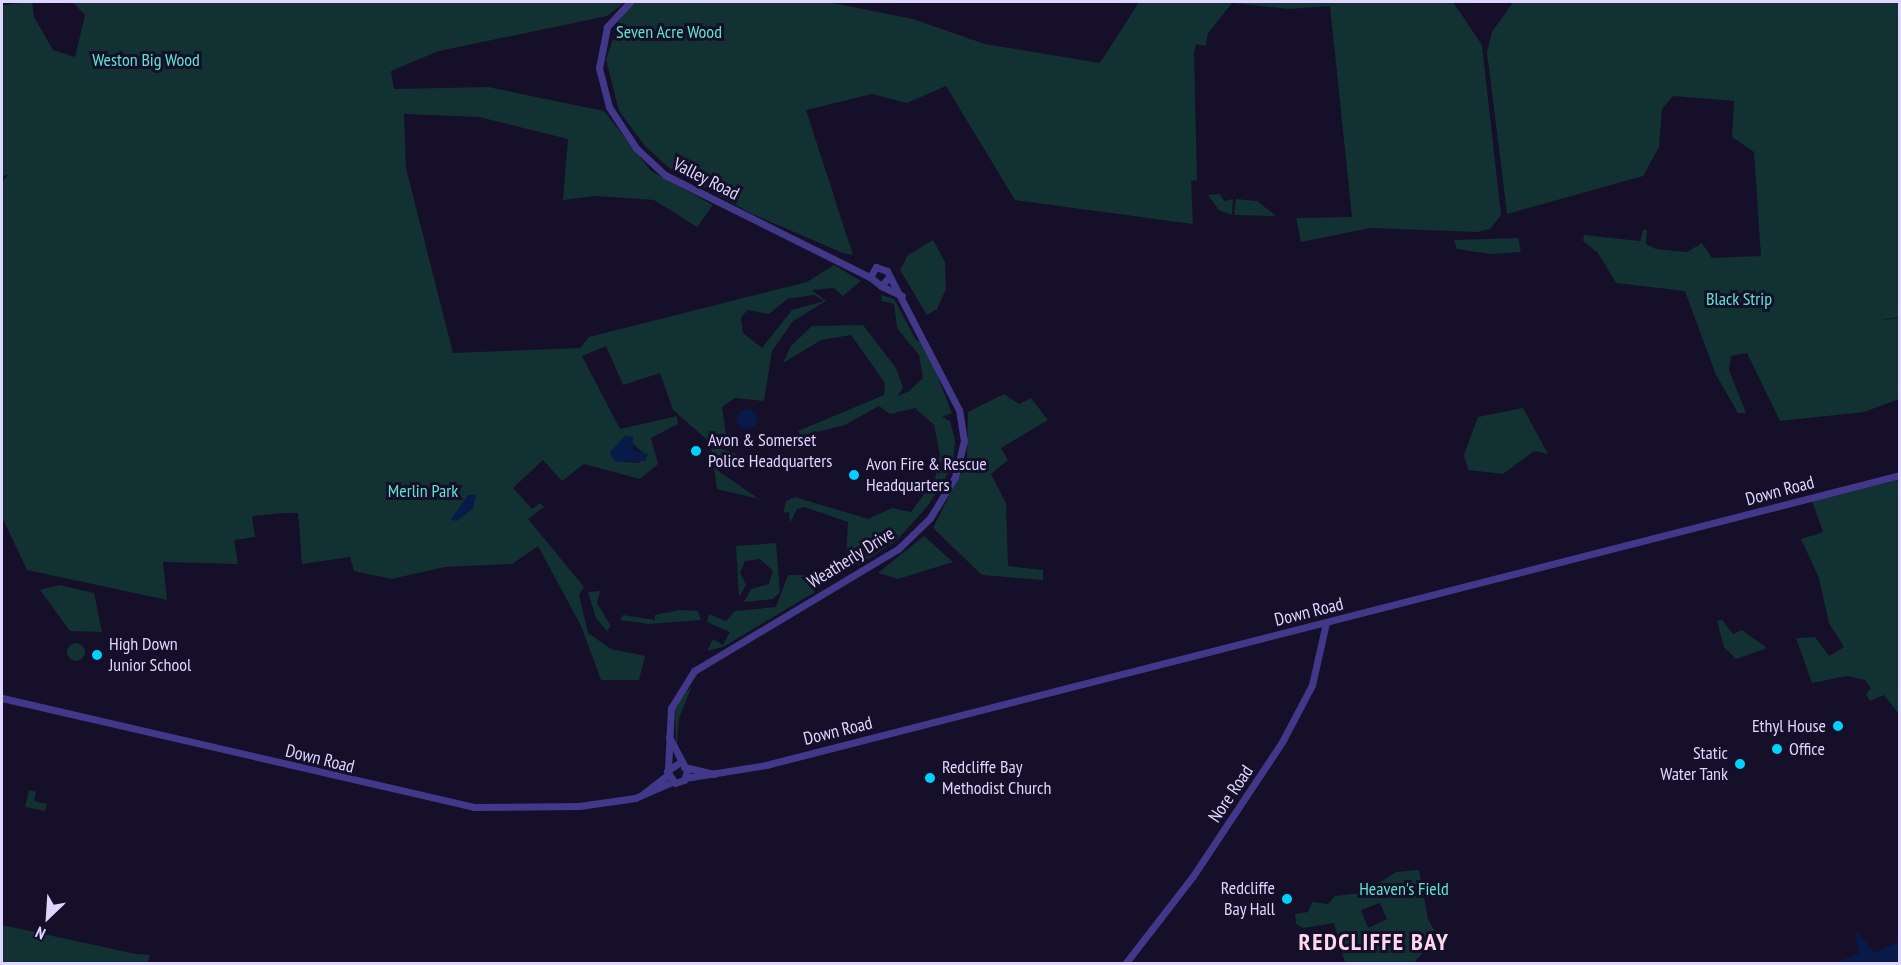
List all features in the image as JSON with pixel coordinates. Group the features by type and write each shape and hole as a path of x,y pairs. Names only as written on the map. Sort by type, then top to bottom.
{"street":[{"name":"Valley Road","path":"630,2 607,27 599,68 609,107 636,148 669,178 854,266 881,286 902,296"},
{"name":"Valley Road","path":"854,266 885,268 889,277"},
{"path":"870,277 873,269"},
{"path":"881,286 889,277"},
{"name":"Weatherly Drive","path":"667,772 668,732 676,693 699,666 885,558 915,534 947,493 963,451 962,423 902,296 889,277"},
{"name":"Down Road","path":"2,698 430,801 511,810 635,798 686,778 725,774 1326,623 1899,475"},
{"name":"Nore Road","path":"1125,963 1193,876 1282,742 1312,685 1326,623"},
{"path":"668,732 686,778"},
{"path":"635,798 667,772 682,765"},
{"name":"Down Road","path":"682,765 725,774"},
{"path":"667,772 672,782"}],"green space":[{"path":"32,2 34,17 53,50 75,57 85,15 72,2 625,2 607,16 439,51 391,71 394,89 488,87 604,111 651,171 713,205 697,227 654,200 596,196 563,200 568,139 479,117 404,114 406,168 453,353 580,348 589,337 807,282 834,265 861,281 843,296 834,288 812,290 826,301 793,321 772,351 764,401 735,398 722,407 728,448 712,444 673,410 660,373 623,385 606,346 582,356 620,429 677,416 678,424 651,438 658,464 640,479 584,464 562,481 543,460 513,488 532,509 540,503 544,507 528,519 584,587 579,595 588,633 611,649 645,656 639,680 601,680 581,626 538,546 512,564 445,567 391,579 354,571 350,557 302,564 298,513 285,513 252,516 255,537 234,540 238,564 163,562 167,600 27,570 2,517 2,182 8,175 2,176 2,5","holes":["814,295 824,301 792,310 762,348 743,333 741,318 747,310 769,314 787,299","625,436 643,453 639,463 615,461 610,453"]},
{"name":"Seven Acre Wood","path":"636,2 828,2 913,19 985,44 1100,63 1139,2 1453,2 1482,45 1501,215 1490,229 1477,232 1370,228 1301,242 1296,218 1352,217 1330,6 1289,9 1232,3 1208,33 1206,46 1196,44 1194,54 1197,180 1191,181 1193,224 1015,200 946,86 907,103 872,94 806,110 853,255 843,253 750,213 668,167 645,146 619,111 606,60 622,12"},
{"name":"Black Strip","path":"1513,2 1899,2 1899,317 1876,321 1899,318 1899,399 1864,412 1780,421 1747,353 1731,356 1729,370 1746,413 1738,413 1716,375 1685,291 1616,283 1598,253 1583,241 1584,235 1640,241 1643,230 1647,230 1646,244 1656,249 1687,252 1702,243 1712,258 1761,256 1754,152 1732,137 1734,101 1673,96 1662,109 1659,147 1643,176 1507,214 1487,52 1492,32"},
{"path":"1220,194 1224,201 1233,199 1232,215 1219,210 1208,195"},
{"path":"1236,199 1257,201 1276,216 1234,215"},
{"path":"1518,238 1521,252 1490,254 1457,249 1454,240"},
{"path":"933,240 945,262 946,289 937,309 927,315 900,270 908,255"},
{"path":"881,295 894,299 916,340 925,344 952,413 942,417 950,421 955,440 953,465 927,507 896,541 859,565 846,561 848,522 804,507 797,509 790,523 789,512 783,513 786,501 795,497 868,519 892,508 911,512 935,479 940,455 934,425 915,408 890,414 879,406 845,425 801,436 798,431 884,395 885,383 851,335 821,340 783,363 791,346 812,326 863,325 896,368 903,387 898,396 909,391 923,378 919,355 897,328 894,304 882,301"},
{"path":"1004,394 1019,404 1031,398 1048,420 1001,448 1008,460 991,474 1006,503 1008,566 1043,570 1043,580 982,575 933,528 967,460 968,412"},
{"path":"1523,408 1548,454 1534,451 1503,474 1468,470 1464,455 1478,417"},
{"path":"711,446 737,454 736,458 733,454 724,457 726,463 717,470 759,499 717,489"},
{"path":"1899,480 1899,714 1884,695 1870,701 1866,694 1871,688 1865,680 1847,676 1812,683 1796,638 1815,637 1829,656 1844,647 1829,623 1819,578 1801,539 1823,532 1812,501"},
{"path":"924,536 953,562 898,579 878,573"},
{"path":"776,543 780,592 773,599 744,602 751,589 769,584 773,571 760,559 745,561 740,573 746,585 739,597 736,546"},
{"path":"788,575 807,575 815,592 723,647 707,651 713,639 723,645 730,632 707,622 709,614 726,621 735,611 776,607"},
{"path":"59,585 94,593 102,632 70,631 40,590"},
{"path":"600,591 597,603 611,626 607,631 596,618 588,592"},
{"path":"680,610 698,611 701,620 649,624 620,620 623,615 655,620 655,615"},
{"path":"1722,620 1733,634 1742,630 1767,648 1736,659 1724,647 1717,621"},
{"path":"76,643 82,646 85,652 82,658 76,661 70,658 67,652 70,646"},
{"path":"692,686 679,718 676,751 675,704"},
{"path":"29,790 36,792 34,801 47,804 45,811 25,807"},
{"name":"Heaven's Field","path":"1419,870 1428,919 1437,935 1414,963 1345,963 1334,923 1303,928 1296,924 1295,914 1308,912 1312,902 1328,904 1335,896 1363,893 1396,872","holes":["1380,903 1387,919 1368,928 1361,910"]},
{"path":"2,925 136,954 150,955 148,963 2,963"}],"water":[{"path":"747,409 754,412 757,419 754,426 747,429 740,426 737,419 740,412"},
{"path":"625,436 633,437 633,450 648,454 645,461 615,461 610,452"},
{"path":"468,495 476,495 473,508 457,521 451,520"},
{"path":"1855,930 1875,953 1899,942 1899,963 1833,963 1859,954"}],"place":[{"name":"Avon & Somerset Police Headquarters","path":"696,451"},
{"name":"Avon Fire & Rescue Headquarters","path":"854,475"},
{"name":"High Down Junior School","path":"97,655"},
{"name":"Ethyl House","path":"1838,726"},
{"name":"Office","path":"1777,749"},
{"name":"Static Water Tank","path":"1740,764"},
{"name":"Redcliffe Bay Methodist Church","path":"930,778"},
{"name":"Redcliffe Bay Hall","path":"1287,899"}],"district":[{"name":"REDCLIFFE BAY","path":"1374,942"}],"park label":[{"name":"Weston Big Wood","path":"146,60"},
{"name":"Merlin Park","path":"423,491"}]}
